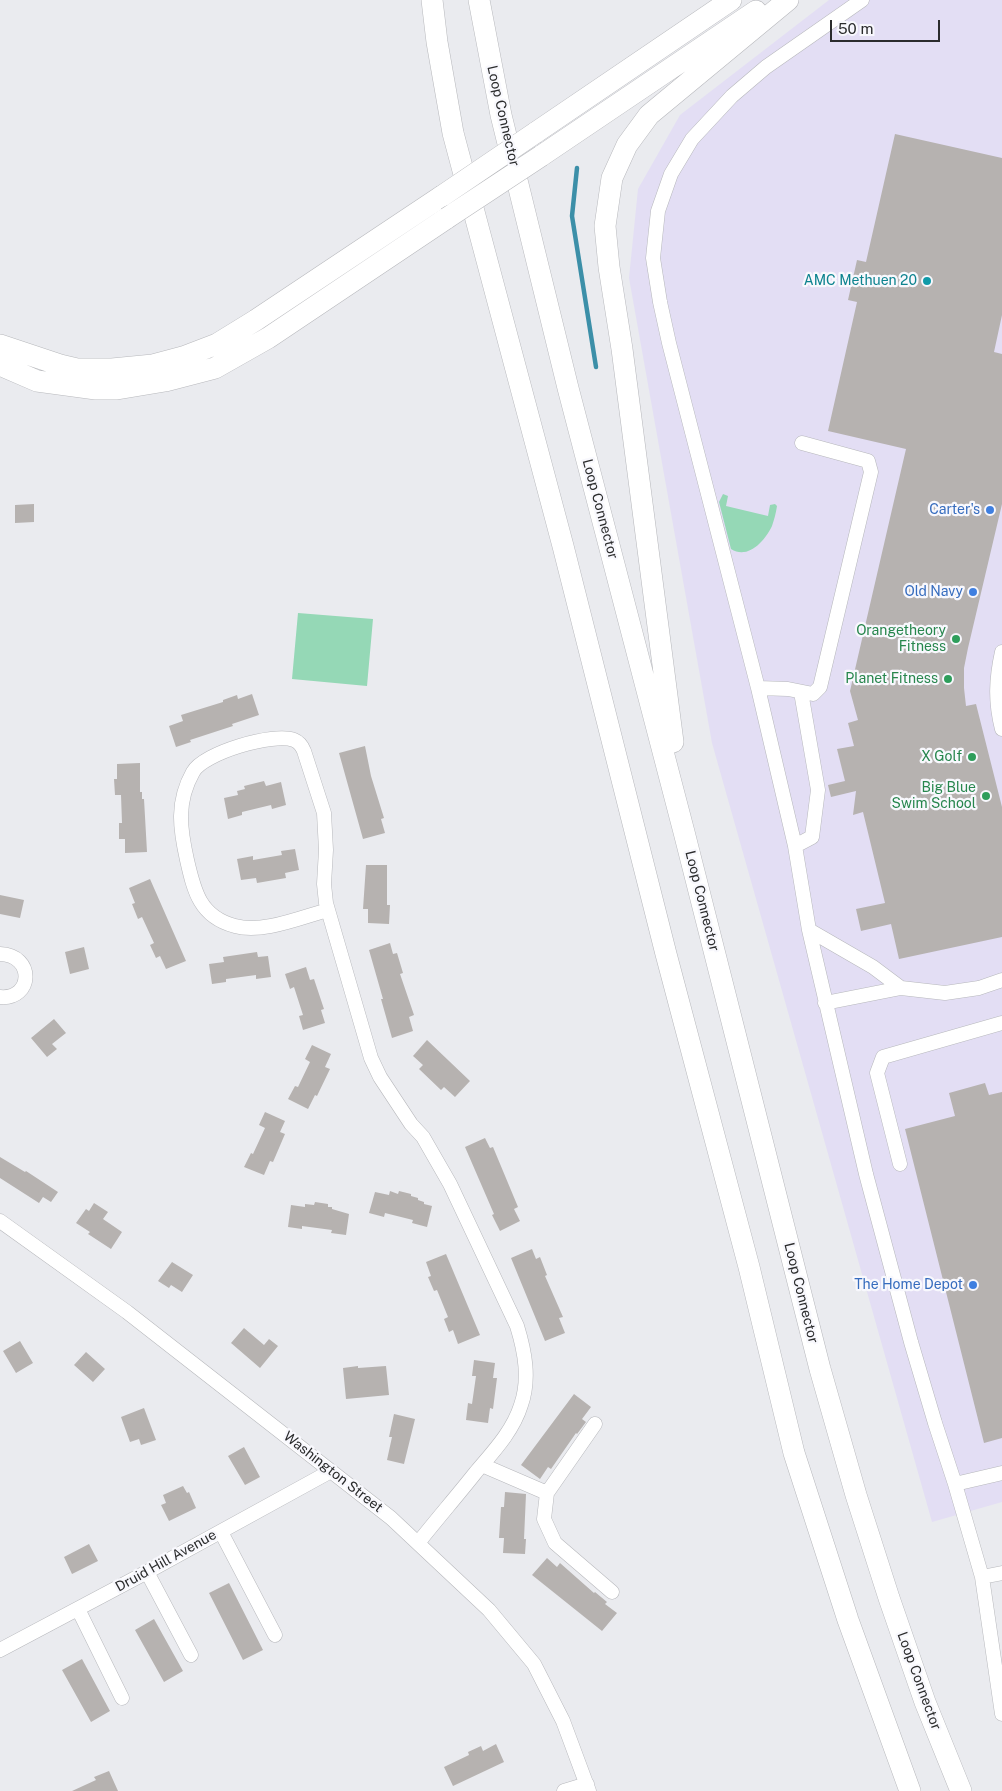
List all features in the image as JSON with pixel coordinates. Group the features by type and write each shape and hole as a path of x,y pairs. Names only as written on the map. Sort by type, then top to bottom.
{"highway":[{"path":"421,0 443,78"},
{"path":"432,0 453,133 563,546 794,1453 851,1629 910,1791"},
{"name":"Loop Connector","path":"479,0 501,115 568,388 684,832 820,1369 856,1495 925,1702 961,1791"},
{"path":"0,344 77,369 112,369 153,365 183,357 218,344 442,196 731,0"},
{"path":"0,366 37,381 96,389 117,389 165,381 215,368 268,338 772,0"},
{"path":"684,832 622,349 610,276 605,226 612,178 627,145 648,115 788,0"}],"street":[{"path":"862,0 766,67 732,96 692,139 671,174 658,211 653,258 668,343 758,688 795,846 809,930 866,1174 911,1342 982,1577 1002,1714"},
{"path":"758,688 813,694 820,687 871,472 868,461 802,443"},
{"path":"1002,652 996,687 997,712 1002,729"},
{"path":"795,846 812,837 818,790 801,692"},
{"path":"328,910 272,926 253,928 236,926 208,911 197,896 190,879 180,816 186,787 194,770 207,760 255,741 270,738 286,738 300,744 309,763 324,813 326,850 324,884 328,910 340,957 374,1064 386,1086 423,1137 450,1184 517,1326 526,1373 521,1406 506,1434 418,1543"},
{"path":"809,930 873,967 901,988"},
{"path":"0,954 17,958 25,971 26,978 20,992 6,998 0,997"},
{"path":"825,1002 901,988 945,993 979,988 1002,980"},
{"path":"900,1164 877,1073 883,1057 1002,1023"},
{"name":"Washington Street","path":"0,1221 127,1312 392,1518 489,1610 534,1664 564,1721 588,1788"},
{"path":"595,1424 547,1493 544,1519 555,1543 612,1592"},
{"path":"482,1465 547,1493"},
{"name":"Druid Hill Avenue","path":"0,1650 331,1471"},
{"path":"955,1484 1002,1473"},
{"path":"221,1532 275,1635"},
{"path":"147,1572 192,1655"},
{"path":"982,1577 1002,1574"},
{"path":"78,1609 122,1698"},
{"path":"564,1791 588,1788"}],"shaded area":[{"path":"829,0 1002,0 1002,1502 932,1522 712,743 629,278 638,189 680,115"}],"green space":[{"path":"723,494 728,496 726,506 768,516 770,505 775,504 777,506 769,532 750,551 737,552 731,549 719,502"},
{"path":"298,613 373,619 367,686 292,679"}],"building":[{"path":"895,134 1002,158 1002,315 994,352 1002,354 1002,504 968,648 964,668 964,688 966,706 976,704 1002,807 1002,937 899,959 891,924 861,931 856,909 885,903 863,812 853,815 856,791 831,797 828,785 845,781 837,749 854,746 848,723 858,720 850,691 906,449 828,431 857,302 848,300 857,260 866,262"},
{"path":"34,504 34,522 15,523 15,505"},
{"path":"252,694 259,715 176,747 169,726 183,721 181,715 223,702 223,700 237,695 238,699"},
{"path":"365,746 371,776 384,818 381,819 385,833 363,839 339,753"},
{"path":"140,763 140,792 142,792 142,799 144,799 147,852 125,853 125,839 119,839 119,823 122,823 121,795 115,795 114,779 117,779 117,764"},
{"path":"264,781 266,786 281,782 286,805 272,809 271,805 242,812 242,815 228,819 224,798 238,795 237,791 245,789 244,786"},
{"path":"295,849 299,870 285,873 286,878 257,883 256,878 241,880 237,859 253,856 253,860 282,855 281,851"},
{"path":"366,865 387,865 387,905 390,905 389,924 368,923 368,909 363,909"},
{"path":"150,879 186,961 166,969 160,956 156,958 150,945 154,943 142,917 138,919 132,904 135,903 129,888"},
{"path":"0,895 24,900 20,918 0,914"},
{"path":"390,943 393,954 397,953 403,973 400,974 414,1015 409,1017 413,1031 392,1038 369,950"},
{"path":"84,947 89,969 70,974 65,952"},
{"path":"257,952 258,957 268,956 271,977 256,979 256,975 226,979 226,982 212,984 209,964 224,962 223,957"},
{"path":"306,967 310,980 314,979 324,1009 321,1010 325,1023 303,1030 299,1016 303,1015 294,987 290,989 285,974"},
{"path":"54,1019 66,1033 52,1044 57,1049 47,1057 31,1038"},
{"path":"427,1040 470,1081 455,1097 444,1087 441,1090 419,1069 423,1065 413,1056"},
{"path":"312,1045 331,1054 325,1067 330,1069 317,1096 315,1095 308,1109 288,1099 295,1086 298,1087 310,1062 305,1059"},
{"name":"The Home Depot","path":"985,1083 989,1095 1002,1092 1002,1438 984,1443 905,1129 955,1116 949,1093"},
{"path":"265,1112 285,1121 280,1132 285,1134 273,1162 270,1161 264,1175 244,1167 251,1153 253,1154 265,1128 259,1125"},
{"path":"485,1138 490,1148 493,1147 518,1207 514,1209 520,1221 500,1231 465,1147"},
{"path":"0,1157 58,1192 51,1202 43,1197 39,1203 0,1178"},
{"path":"390,1191 398,1194 399,1191 411,1194 411,1196 424,1202 424,1204 432,1206 427,1227 412,1223 413,1220 385,1213 384,1217 369,1213 375,1192 389,1195"},
{"path":"315,1202 328,1204 328,1207 332,1207 332,1209 349,1214 346,1235 331,1233 332,1230 302,1226 302,1229 288,1227 291,1205 305,1207 305,1204 314,1205"},
{"path":"94,1203 108,1212 103,1219 122,1232 111,1249 88,1234 90,1232 76,1223 86,1209 89,1211"},
{"path":"532,1249 536,1259 540,1257 547,1275 545,1276 563,1317 559,1318 565,1333 545,1341 511,1258"},
{"path":"446,1254 480,1335 458,1344 453,1330 449,1332 444,1319 448,1317 437,1290 434,1291 428,1277 431,1276 426,1262"},
{"path":"172,1262 193,1275 182,1292 171,1285 169,1288 158,1281"},
{"path":"244,1328 264,1345 269,1339 278,1346 260,1368 231,1343"},
{"path":"20,1341 33,1363 16,1373 3,1351"},
{"path":"86,1352 105,1369 93,1382 74,1365"},
{"path":"474,1360 495,1363 493,1378 497,1378 493,1409 490,1408 488,1423 466,1420 468,1403 472,1404 476,1376 472,1376"},
{"path":"358,1366 358,1368 386,1366 389,1395 346,1399 343,1368"},
{"path":"574,1394 591,1407 582,1419 586,1422 551,1469 548,1467 540,1479 521,1465"},
{"path":"144,1408 156,1440 141,1445 139,1439 130,1442 121,1417"},
{"path":"394,1414 415,1419 404,1464 387,1460"},
{"path":"244,1447 260,1477 245,1485 228,1456"},
{"path":"183,1486 187,1493 189,1492 196,1508 169,1521 161,1505 166,1503 163,1495"},
{"path":"505,1492 526,1494 525,1554 503,1553 504,1538 499,1538 501,1507 504,1507"},
{"path":"89,1544 98,1561 72,1574 64,1557"},
{"path":"547,1558 557,1567 560,1563 607,1602 605,1604 617,1613 602,1631 532,1575"},
{"path":"229,1583 263,1650 243,1660 209,1593"},
{"path":"154,1619 183,1671 164,1682 135,1630"},
{"path":"82,1659 110,1711 91,1722 62,1670"},
{"path":"496,1744 504,1762 453,1786 444,1767 469,1755 468,1752 481,1746 483,1751"},
{"path":"109,1771 118,1791 72,1791 96,1780 94,1777"}],"waterway":[{"path":"577,168 572,216 596,367"}],"place":[{"name":"AMC Methuen 20","path":"927,281"},
{"name":"Carter's","path":"990,510"},
{"name":"Old Navy","path":"973,592"},
{"name":"Orangetheory Fitness","path":"956,639"},
{"name":"Planet Fitness","path":"948,679"},
{"name":"X Golf","path":"972,757"},
{"name":"Big Blue Swim School","path":"986,796"},
{"name":"The Home Depot","path":"973,1285"}]}
